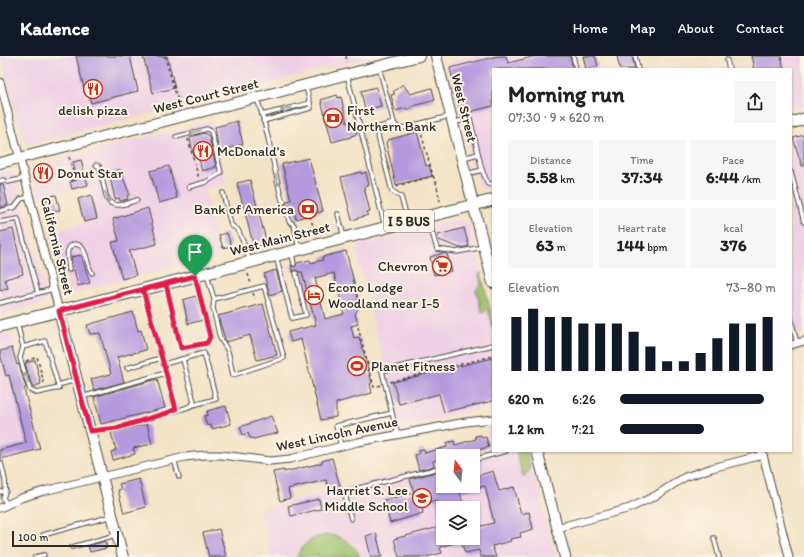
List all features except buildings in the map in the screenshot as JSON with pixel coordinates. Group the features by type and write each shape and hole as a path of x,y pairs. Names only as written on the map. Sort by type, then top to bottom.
{"main road":[{"path":"792,122 804,119"},
{"name":"I 5 BUS","path":"474,205 492,200"},
{"name":"West Main Street","path":"0,326 474,205"}],"street":[{"name":"West Court Street","path":"0,163 419,56"},
{"name":"West Street","path":"436,56 484,247 491,263 492,273"},
{"name":"California Street","path":"0,83 122,557"},
{"name":"West Lincoln Avenue","path":"0,508 21,498 174,459 209,455 234,456 259,460 290,459 341,446 466,422 492,419"},
{"path":"536,452 565,557"},
{"path":"557,528 630,508 685,477 762,453 789,557"}],"lane":[{"path":"573,56 576,68"},
{"path":"635,56 638,68"},
{"path":"727,60 729,68"},
{"path":"379,66 394,123 399,129 429,121 470,118 482,170 488,184 492,184"},
{"path":"347,74 386,228"},
{"path":"263,121 311,108 306,85"},
{"path":"256,98 273,157 282,200 284,202"},
{"path":"262,115 310,103"},
{"path":"394,123 376,128 392,191 401,197 409,222"},
{"path":"176,137 207,129 211,131 221,174 206,182 189,187"},
{"path":"462,158 478,154"},
{"path":"96,165 99,166 109,203 116,205 137,200"},
{"path":"466,174 482,170"},
{"path":"792,176 804,222"},
{"path":"0,181 3,180 8,182 25,178"},
{"path":"223,193 231,225 238,230 250,262"},
{"path":"0,211 15,208 21,199 30,196"},
{"path":"287,212 289,221 294,225 294,264"},
{"path":"338,214 344,238"},
{"path":"428,217 437,249 457,252 484,247"},
{"path":"0,222 18,218 38,293"},
{"path":"69,270 68,252 70,247 75,244 80,245 83,248 89,269 92,273"},
{"path":"276,255 292,318 306,315 296,273"},
{"path":"206,273 214,299 213,308 220,338 228,351 233,375 284,358 264,286 214,299"},
{"path":"166,284 181,348 207,343 210,337 195,276"},
{"path":"0,303 53,289"},
{"path":"143,290 176,409 174,411"},
{"path":"16,322 23,347 20,358 30,390 37,393 59,388 45,341 23,347"},
{"path":"792,323 797,343"},
{"path":"398,435 382,371 492,345"},
{"path":"90,431 117,428 216,399 204,353 164,364"},
{"path":"127,368 161,358"},
{"path":"183,359 194,402 193,405"},
{"path":"81,397 158,375 166,375"},
{"path":"58,385 76,380"},
{"path":"341,446 336,426 392,413"},
{"path":"480,458 502,452"},
{"path":"174,459 179,477"},
{"path":"0,464 1,463 5,476 6,491 3,498 7,504"},
{"path":"351,519 346,501 346,494 348,491 436,469"},
{"path":"0,478 5,476"},
{"path":"0,492 6,491"},
{"path":"43,535 112,516"},
{"path":"72,547 117,534"},
{"path":"714,538 719,557"},
{"path":"35,557 44,555"}],"path":[{"path":"165,56 174,89 180,104"},
{"path":"346,56 347,62"},
{"path":"420,129 436,182 440,201"},
{"path":"187,134 200,182"},
{"path":"69,157 75,180 70,181"},
{"path":"396,186 433,176"},
{"path":"310,216 315,234"},
{"path":"25,361 38,357 44,383"}],"shaded area":[{"path":"1,56 140,56 151,97 141,56 375,56 32,144 24,141 22,138"},
{"path":"473,56 576,56 579,68 492,68 492,187 485,189 479,186 446,63"},
{"path":"749,56 792,56 804,106 792,109 792,68 753,68"},
{"path":"793,56 804,56 804,97"},
{"path":"211,121 226,183 204,190 220,256 71,293 48,233 98,220 89,186 39,198 31,167"},
{"path":"804,132 804,333 792,336 792,135"},
{"path":"13,171 15,174 47,298 43,304 0,315 0,173"},
{"path":"460,219 469,224 492,315 492,406 405,426 399,423 356,251 359,244"},
{"path":"11,333 41,449 0,460 0,336"},
{"name":"Harriet S. Lee Middle School","path":"492,426 492,452 528,452 556,557 271,557 259,509 436,464 436,493 480,493 480,453 491,450 486,427"}],"green space":[{"path":"481,273 492,317 492,326 488,309 482,313 476,290 481,284 479,274"},
{"path":"516,452 526,452 530,469 524,478"},
{"path":"326,535 342,538 351,544 360,557 297,557 299,552 308,542 316,537"}],"place":[{"name":"delish pizza","path":"93,89"},
{"name":"First Northern Bank","path":"333,118"},
{"name":"McDonald's","path":"203,151"},
{"name":"Donut Star","path":"43,173"},
{"name":"Bank of America","path":"308,209"},
{"name":"Chevron","path":"442,266"},
{"name":"Econo Lodge Woodland near I-5","path":"314,295"},
{"name":"Planet Fitness","path":"357,366"},
{"name":"Harriet S. Lee Middle School","path":"422,498"}],"route":[{"path":"195,276 210,337 207,343 181,348 166,284 143,290 176,409 174,411 117,428 90,431 59,311 195,276"}]}
